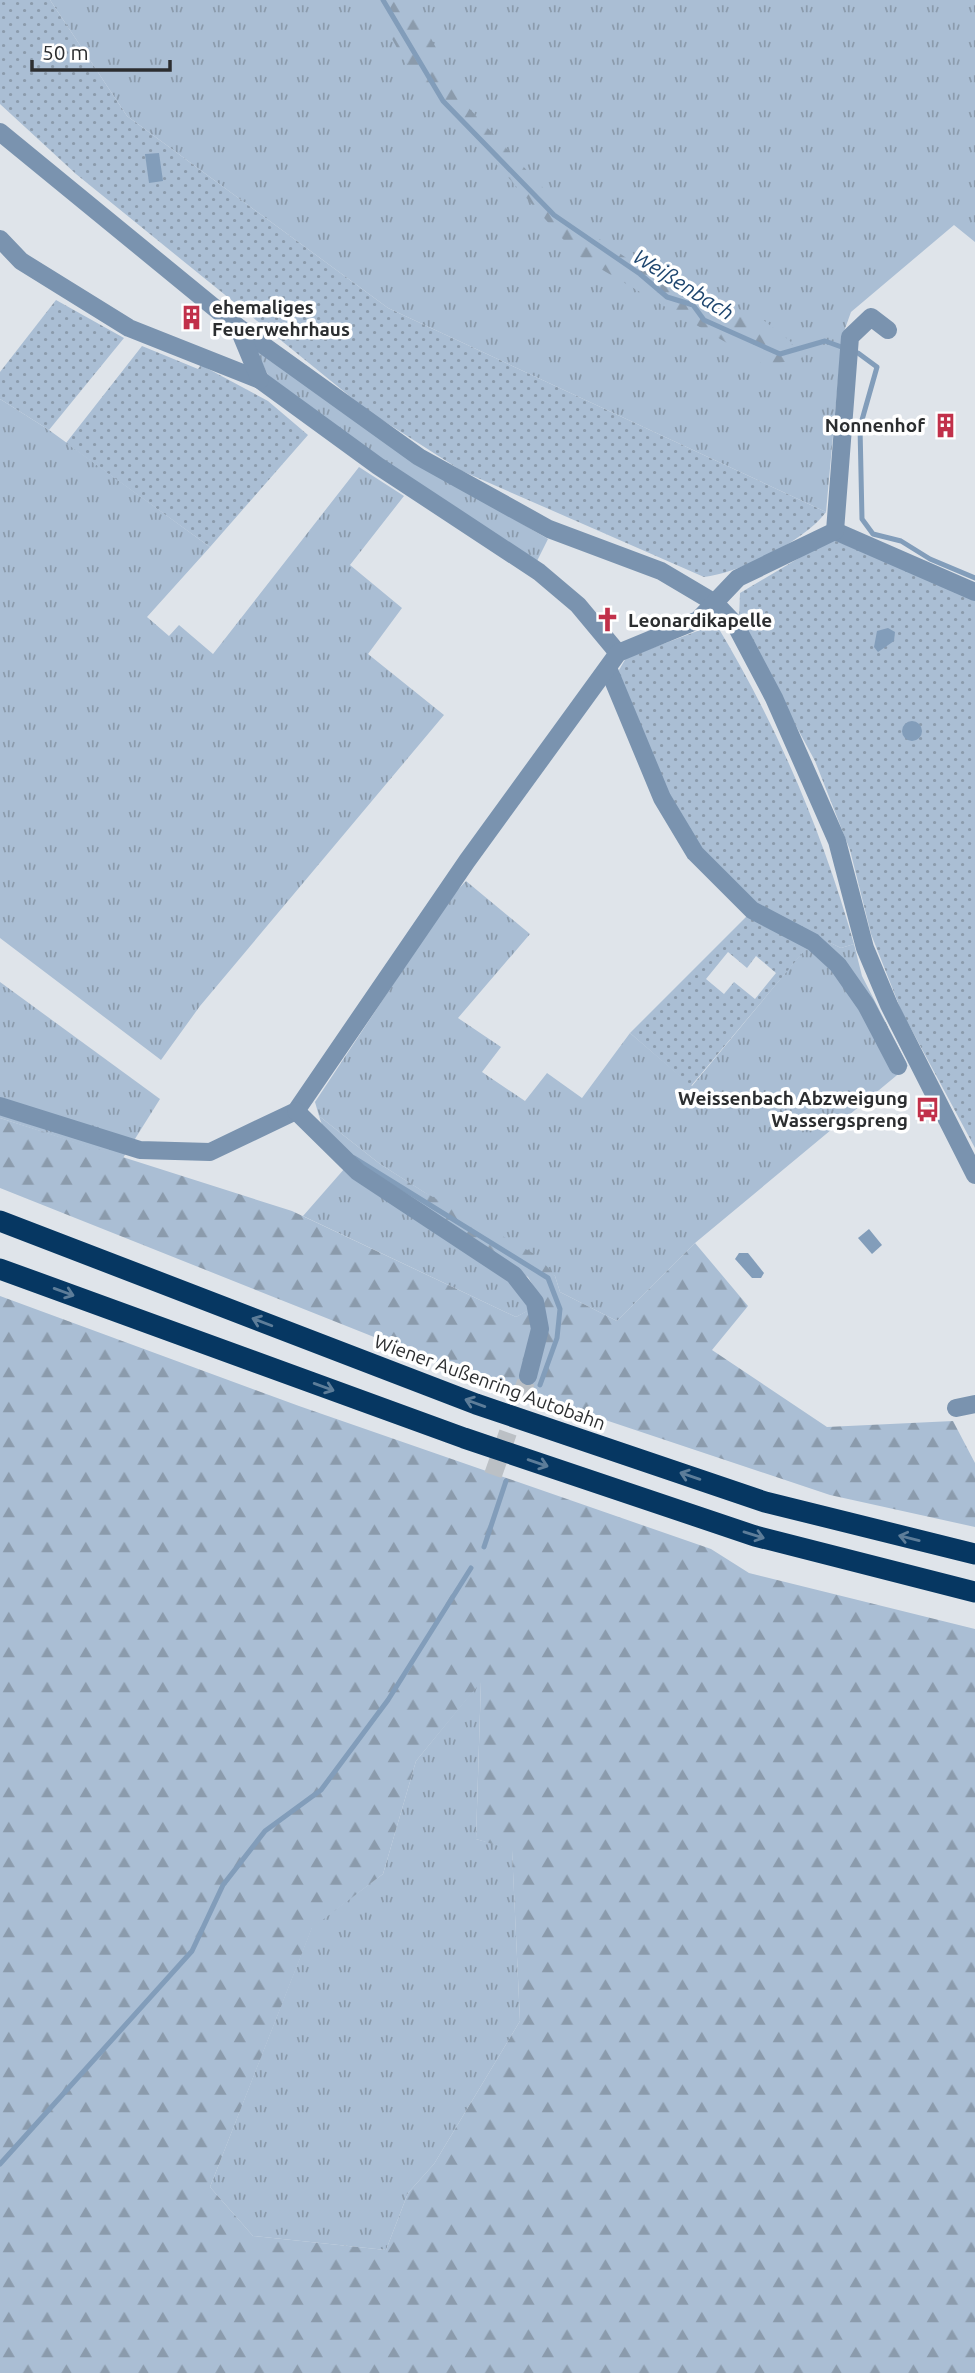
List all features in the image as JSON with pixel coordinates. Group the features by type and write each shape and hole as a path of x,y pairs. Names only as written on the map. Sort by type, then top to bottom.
{"highway":[{"name":"Wiener Außenring Autobahn","path":"0,1221 489,1408 765,1502 975,1554"},
{"path":"0,1269 464,1438 755,1536 975,1592"}],"street":[{"path":"0,132 35,164 238,327 419,457 549,529 662,571 715,603 735,624 779,710 837,841 865,948 889,1005 975,1175"},
{"path":"0,239 21,261 129,328 260,380 378,466 539,572 578,605 613,661 662,798 695,853 752,910 813,942 838,965 866,1005 898,1066"},
{"path":"835,531 846,359 850,337 871,317 888,330"},
{"path":"238,327 260,380"},
{"path":"0,1106 140,1150 210,1152 296,1111 467,861 613,661 698,620 738,578 835,531 975,592"},
{"path":"296,1111 358,1172 514,1275 535,1302 540,1329 528,1376"},
{"path":"956,1408 975,1404"}],"green space":[{"path":"0,0 50,0 127,116 388,308 826,512 803,534 770,554 735,569 704,577 462,471 368,411 76,174 0,104"},
{"path":"50,0 975,0 975,242 954,225 851,312 842,337 826,512 388,308 127,116"},
{"path":"371,0 406,0 427,31 467,106 574,221 666,286 757,315 790,341 802,358 766,366 577,255 403,59"},
{"path":"56,300 124,338 49,430 0,399 0,372"},
{"path":"142,346 198,369 201,365 268,401 308,435 210,547 66,443"},
{"path":"255,349 408,457 548,539 537,561 378,460 271,381"},
{"path":"0,399 49,430 210,547 147,617 169,636 179,625 213,654 359,467 404,496 350,565 402,608 368,654 444,715 200,1006 161,1060 0,938"},
{"path":"831,539 975,597 975,1148 901,1010 871,934 850,850 815,761 739,620 740,593"},
{"path":"716,624 759,701 796,780 828,861 854,944 841,948 785,924 755,906 730,883 708,858 690,831 645,742 620,680 619,670 626,658"},
{"path":"466,881 530,934 458,1018 501,1047 482,1072 525,1101 547,1073 582,1098 630,1033 692,1086 816,936 841,948 854,944 862,976 908,1066 695,1243 617,1321 560,1292 555,1276 380,1164 319,1116 315,1102 451,897"},
{"path":"750,913 810,944 691,1086 630,1033","holes":["728,952 747,968 756,956 776,973 755,999 734,982 724,994 706,979"]},
{"path":"0,982 160,1099 123,1158 0,1118"},
{"path":"319,1116 380,1164 538,1256 555,1276 560,1292 617,1321 695,1243 748,1306 712,1350 827,1427 953,1421 975,1463 975,1527 830,1495 462,1372 0,1188 0,1118 292,1211 516,1317 543,1302 528,1277 341,1151 325,1134"},
{"path":"345,1168 510,1280 533,1308 516,1317 303,1216"},
{"path":"0,1296 299,1406 711,1549 749,1573 975,1629 975,2373 0,2373","holes":["481,1682 476,1839 512,1850 520,2021 434,2164 408,2193 386,2250 253,2236 210,2187 312,1928 383,1874 416,1761"]},
{"path":"481,1681 476,1839 512,1849 520,2021 434,2164 408,2193 386,2250 253,2236 210,2187 312,1927 383,1874 416,1761"}],"shaded area":[{"path":"159,153 163,181 149,183 145,154"},
{"path":"888,628 895,632 894,641 878,652 874,647 877,631"},
{"path":"912,721 919,724 922,731 919,738 912,741 905,738 902,731 905,724"},
{"path":"869,1229 882,1245 872,1254 858,1238"},
{"path":"739,1253 748,1253 764,1273 761,1278 752,1278 735,1259"}],"waterway":[{"name":"Weißenbach","path":"383,0 443,101 554,215 640,274 667,297 693,305 704,320 780,354 825,341 858,353 877,367 860,427 862,519 873,534 901,541 930,559 975,578"},
{"path":"354,1158 548,1278 560,1309 557,1338 540,1385"},
{"path":"484,1547 506,1481"},
{"path":"0,2164 192,1951 223,1885 265,1831 321,1790 388,1700 471,1568"}],"tunnel":[{"path":"493,1475 528,1376"}],"place":[{"name":"ehemaliges Feuerwehrhaus","path":"192,318"},
{"name":"Nonnenhof","path":"945,425"},
{"name":"Leonardikapelle","path":"608,620"},
{"name":"Weissenbach Abzweigung Wassergspreng","path":"928,1109"}]}
